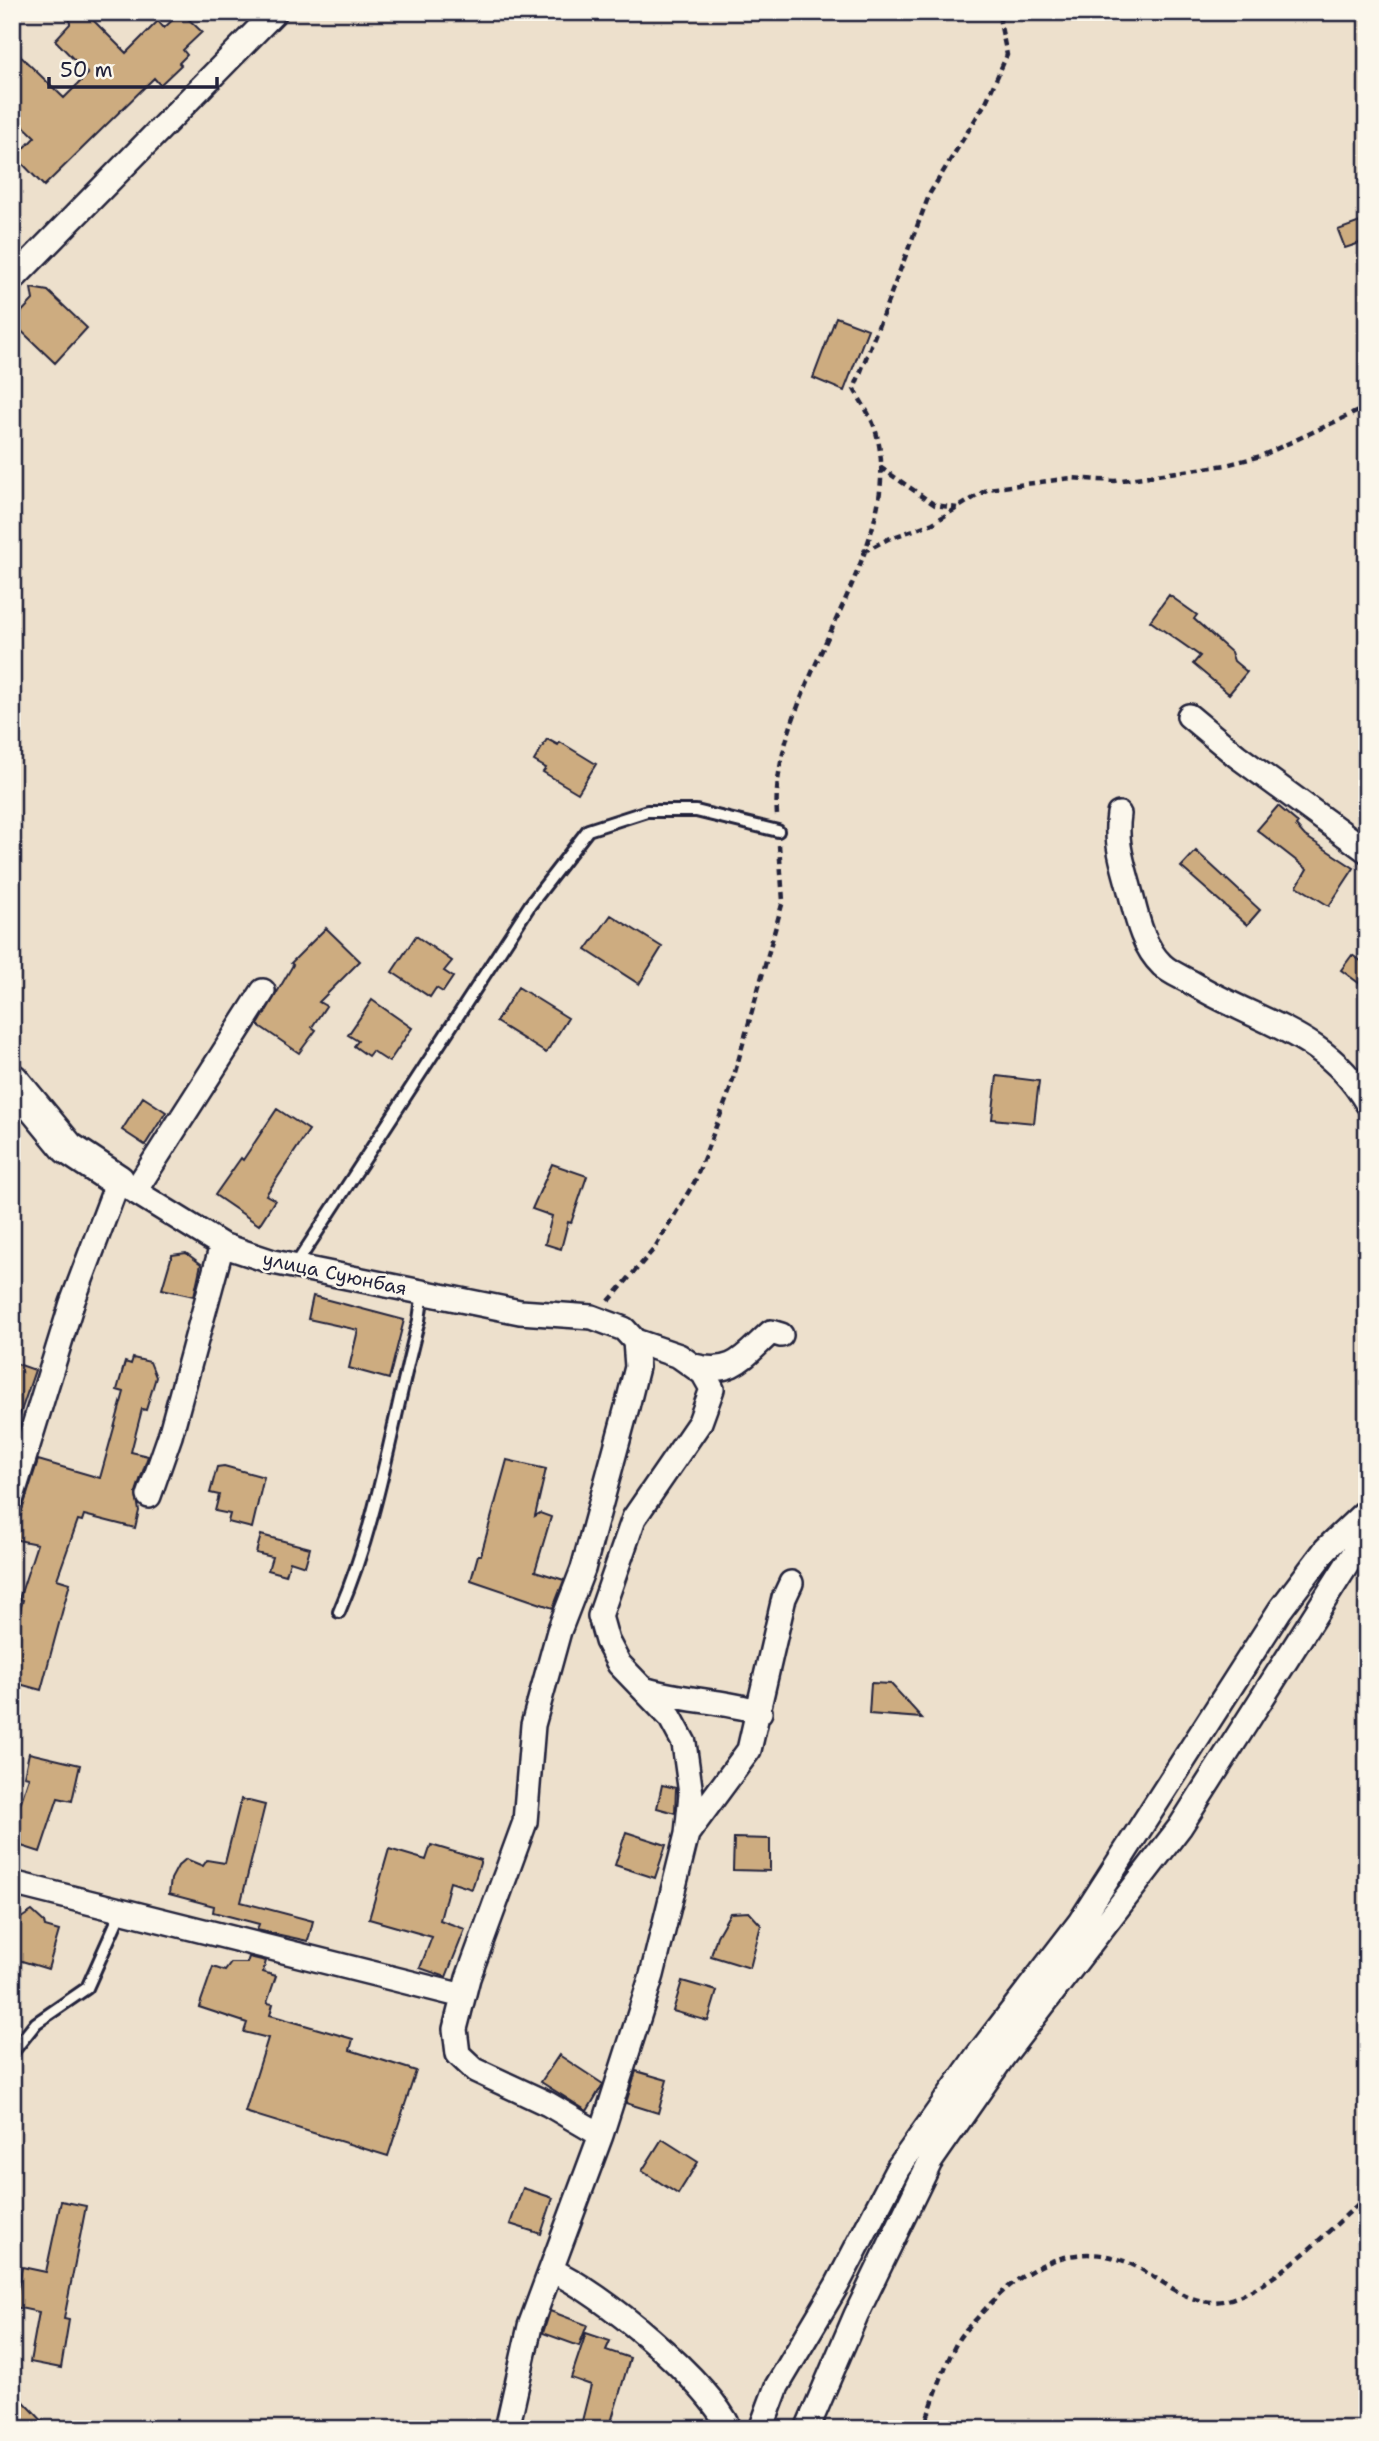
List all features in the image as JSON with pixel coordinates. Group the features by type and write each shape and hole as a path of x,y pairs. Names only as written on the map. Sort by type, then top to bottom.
{"street":[{"path":"12,280 275,12"},
{"path":"1189,716 1237,756 1367,850"},
{"path":"1119,814 1116,838 1138,921 1149,946 1162,965 1209,993 1266,1019 1321,1049 1346,1072 1367,1103"},
{"path":"12,1497 72,1303 126,1186 263,991"},
{"name":"улица Суюнбая","path":"12,1080 68,1148 222,1245 273,1262 520,1312 592,1317 624,1329 635,1341 658,1347 694,1367"},
{"path":"149,1496 170,1436 222,1245"},
{"path":"694,1367 720,1370 732,1366 771,1332 781,1335"},
{"path":"601,2136 548,2104 475,2070 458,2054 455,2029 463,1996 525,1822 533,1726 559,1631 583,1569 627,1407 637,1367 635,1341"},
{"path":"507,2429 530,2326 601,2136 652,1975 687,1834 691,1794 684,1743 670,1717 618,1664 607,1641 600,1616 634,1518 700,1422 707,1405 712,1389 703,1373 694,1367"},
{"path":"761,2429 777,2386 838,2285 898,2168 977,2056 1080,1922 1280,1610 1326,1549 1367,1510"},
{"path":"807,2429 856,2315 930,2162 1003,2057 1180,1827 1367,1533"},
{"path":"687,1834 749,1750 760,1712 784,1598 791,1583"},
{"path":"642,1688 677,1699 703,1699 760,1712"},
{"path":"12,1882 121,1912 463,1996"},
{"path":"551,2270 572,2280 671,2357 705,2390 730,2429"}],"lane":[{"path":"295,1266 530,905 588,830 647,811 684,811 778,831"},
{"path":"339,1612 352,1583 370,1516 419,1320 423,1292"},
{"path":"12,2053 36,2023 87,1988 121,1912"}],"path":[{"path":"592,1317 619,1292 654,1249 695,1181 730,1090 783,901 775,788 801,695 863,552 882,485 876,432 854,389 930,192 986,102 1007,55 1000,22 1001,12"},
{"path":"863,552 888,539 933,523 988,489 1071,478 1115,481 1226,465 1261,456 1367,407"},
{"path":"880,467 935,505 957,508"},
{"path":"923,2429 959,2338 993,2299 1030,2268 1063,2256 1106,2255 1131,2263 1196,2300 1226,2300 1266,2282 1367,2196"}],"building":[{"path":"69,12 85,12 126,53 158,21 164,28 181,12 202,32 183,50 187,55 179,63 181,65 160,85 154,78 44,186 16,157 35,137 12,115 12,48 64,98 88,74 55,40 70,24"},
{"path":"1360,222 1366,241 1345,248 1338,230"},
{"path":"31,288 48,291 87,328 55,363 12,322 33,300"},
{"path":"836,317 868,329 844,391 813,378"},
{"path":"1169,595 1197,615 1194,619 1231,652 1234,661 1247,672 1229,694 1193,664 1200,656 1150,621"},
{"path":"547,739 558,745 560,742 596,764 578,793 543,772 546,768 534,761"},
{"path":"1278,806 1298,823 1296,826 1305,836 1354,868 1329,906 1297,886 1307,869 1257,830"},
{"path":"1196,851 1260,910 1247,925 1181,867"},
{"path":"611,915 662,947 639,984 586,950"},
{"path":"326,928 360,961 319,1002 326,1006 312,1027 316,1030 299,1053 258,1025 293,965 291,963"},
{"path":"416,936 452,961 444,971 453,977 443,992 436,988 430,997 392,972"},
{"path":"1352,955 1367,965 1367,989 1341,970"},
{"path":"518,987 568,1018 546,1053 496,1022"},
{"path":"372,1000 412,1028 389,1062 372,1051 368,1056 354,1046 358,1041 348,1035"},
{"path":"997,1076 1039,1081 1034,1123 992,1119"},
{"path":"143,1097 166,1112 145,1145 122,1130"},
{"path":"277,1109 309,1130 266,1195 275,1200 259,1225 215,1195 241,1158 243,1160"},
{"path":"552,1164 587,1176 571,1223 568,1222 561,1249 545,1244 552,1216 532,1209"},
{"path":"186,1253 201,1264 194,1296 162,1289 172,1255"},
{"path":"313,1296 404,1320 389,1379 349,1368 358,1330 308,1319"},
{"path":"133,1358 150,1362 156,1377 146,1410 142,1409 131,1452 148,1456 136,1492 139,1511 135,1528 84,1515 82,1521 78,1520 57,1579 70,1583 41,1690 12,1682 12,1638 23,1600 19,1599 37,1544 13,1539 38,1460 100,1478 124,1392 117,1390 125,1362 131,1364"},
{"path":"12,1362 35,1370 15,1429 12,1428"},
{"path":"507,1460 546,1469 535,1516 540,1513 551,1517 535,1571 564,1580 553,1608 471,1580 478,1555 481,1555"},
{"path":"224,1466 264,1477 252,1528 228,1522 230,1514 215,1511 219,1495 210,1493 217,1467"},
{"path":"261,1535 310,1548 305,1566 290,1561 286,1575 268,1570 272,1557 256,1553"},
{"path":"871,1683 891,1684 922,1718 869,1714"},
{"path":"29,1753 80,1765 72,1801 58,1798 40,1852 12,1843 12,1829 29,1777 24,1776"},
{"path":"662,1785 676,1788 675,1813 657,1808"},
{"path":"241,1799 265,1805 241,1902 313,1921 308,1941 257,1930 259,1924 213,1912 214,1906 169,1894 171,1879 178,1866 186,1859 203,1866 207,1860 225,1863"},
{"path":"626,1832 666,1845 655,1878 615,1865"},
{"path":"734,1838 770,1839 770,1871 733,1870"},
{"path":"431,1845 481,1860 472,1889 450,1882 440,1920 465,1929 446,1977 420,1968 432,1937 369,1919 389,1849 426,1860"},
{"path":"32,1911 44,1922 45,1927 59,1931 48,1969 12,1958 21,1918"},
{"path":"749,1912 761,1925 750,1968 711,1956 717,1936 730,1913"},
{"path":"249,1957 266,1961 263,1972 276,1976 267,2003 273,2004 270,2015 353,2039 350,2050 416,2071 388,2156 245,2112 268,2038 244,2032 247,2023 199,2007 213,1967 225,1971 231,1963 247,1963"},
{"path":"682,1981 717,1991 708,2021 673,2011"},
{"path":"559,2055 603,2084 587,2111 541,2082"},
{"path":"636,2071 667,2080 658,2113 626,2103"},
{"path":"662,2139 698,2162 678,2194 642,2171"},
{"path":"523,2188 553,2198 541,2234 510,2224"},
{"path":"61,2201 86,2206 64,2319 69,2320 61,2368 30,2362 39,2312 15,2307 22,2267 46,2272"},
{"path":"550,2311 587,2325 579,2346 543,2333"},
{"path":"586,2333 610,2341 606,2350 630,2358 609,2429 580,2429 591,2385 571,2378"},
{"path":"12,2389 50,2429 12,2429"}]}
